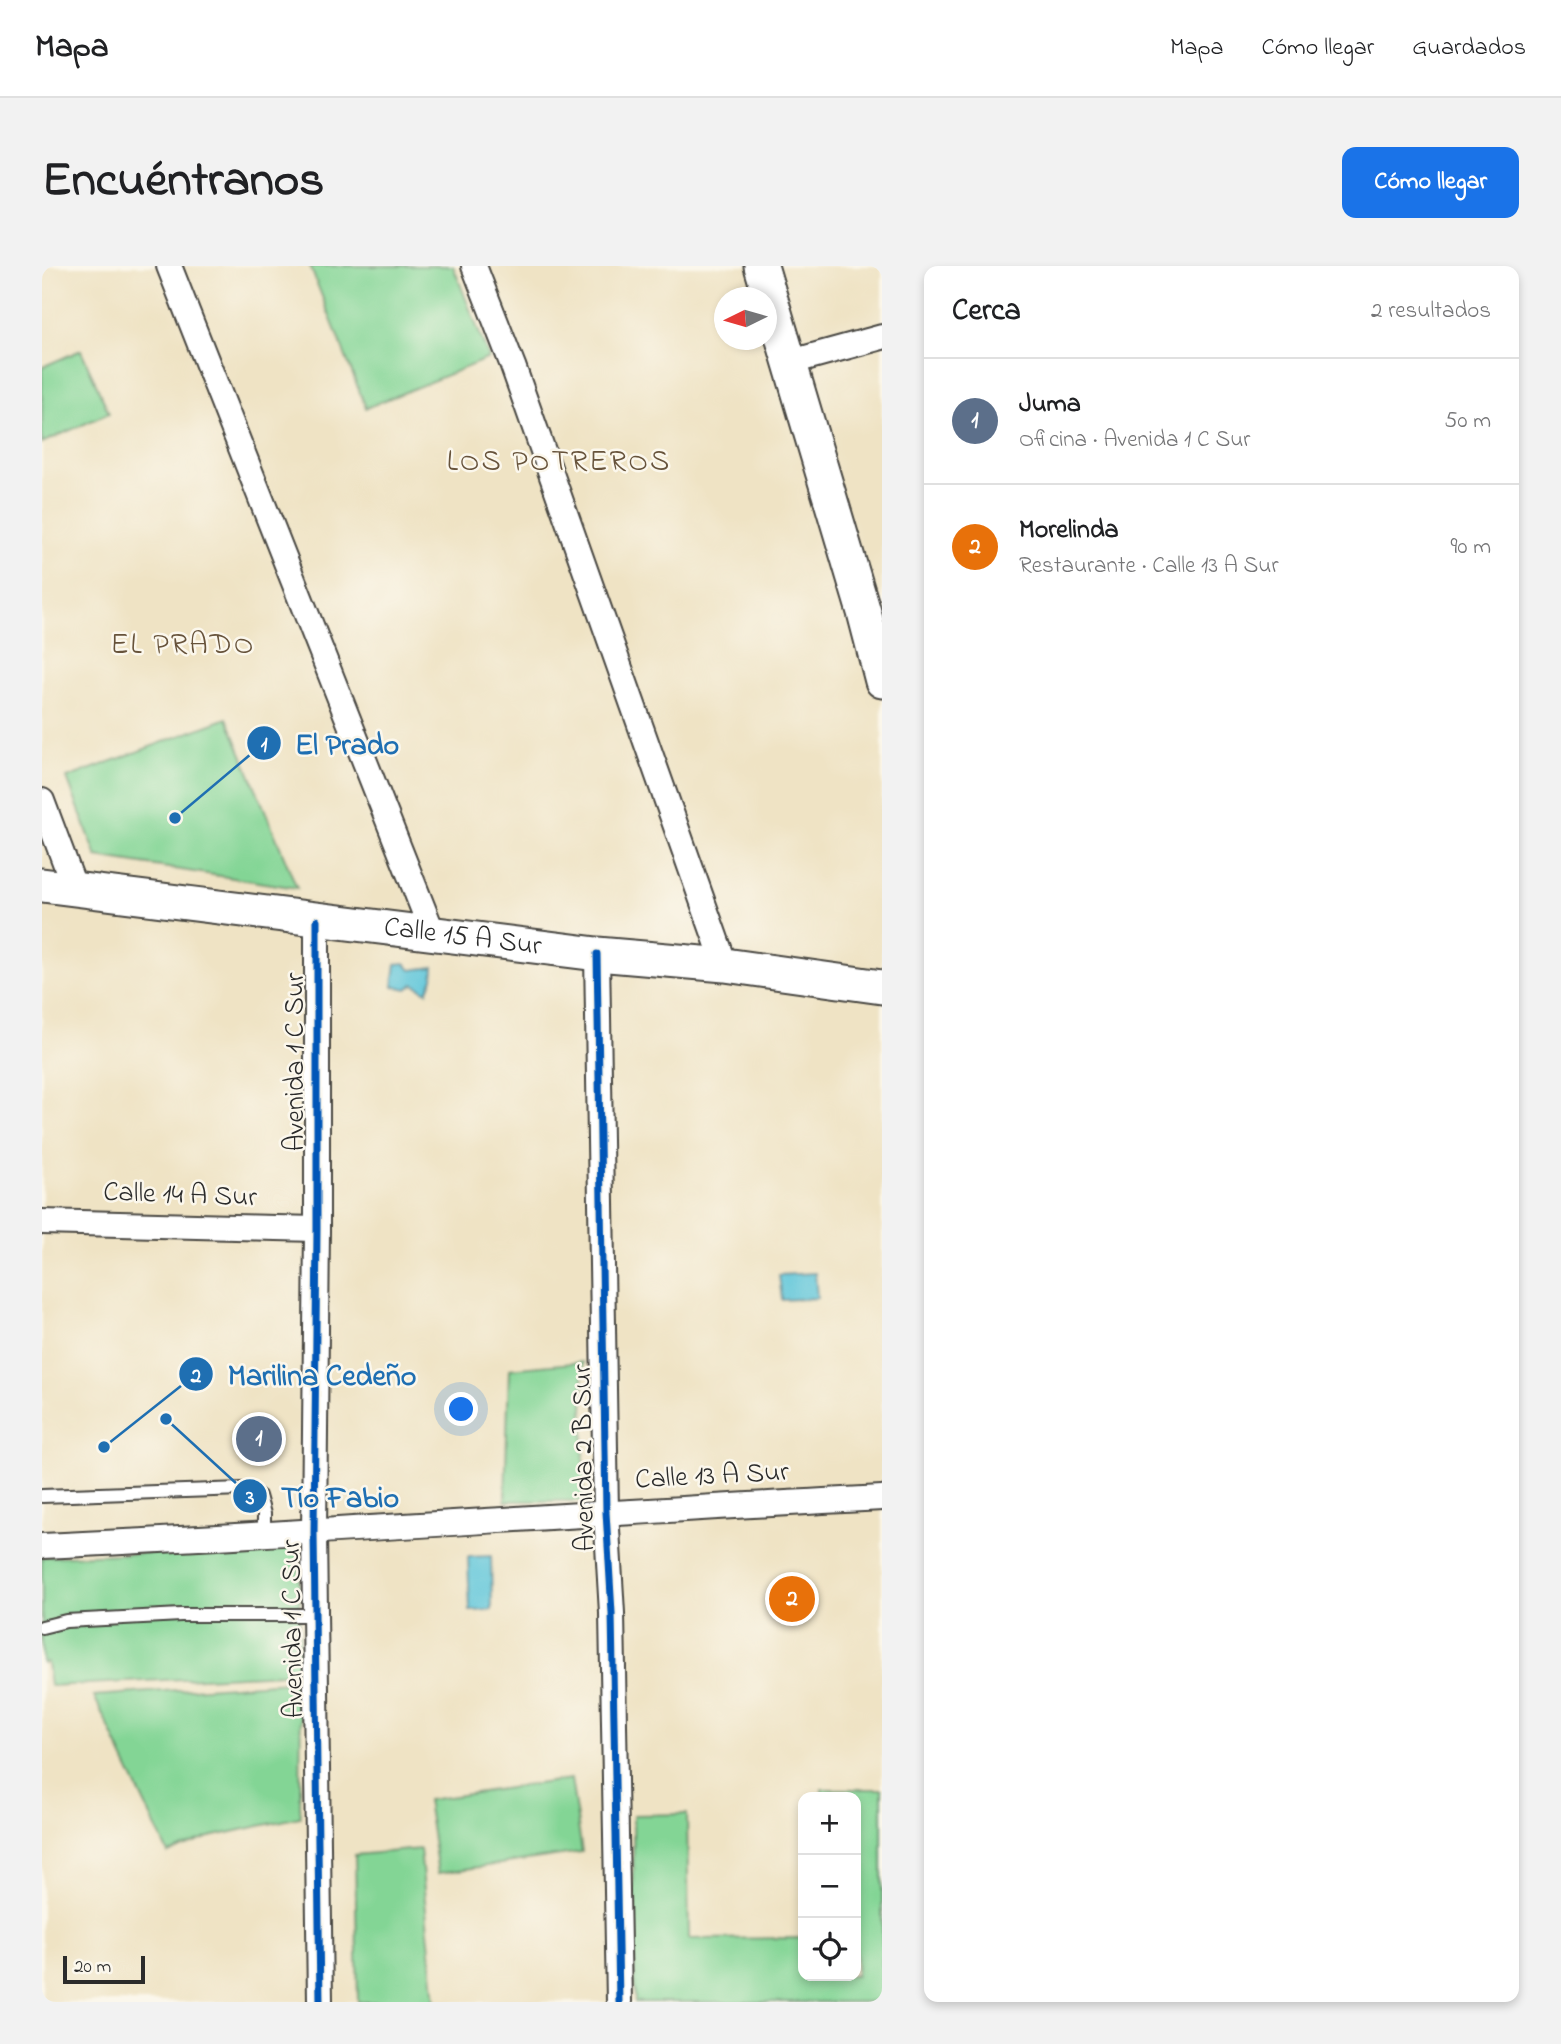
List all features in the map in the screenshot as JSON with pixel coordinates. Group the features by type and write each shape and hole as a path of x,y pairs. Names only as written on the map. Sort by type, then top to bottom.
{"street":[{"path":"169,266 433,934"},
{"path":"474,266 513,366 725,965"},
{"path":"761,266 882,681"},
{"path":"791,362 882,337"},
{"path":"42,801 75,889"},
{"name":"Calle 15 A Sur","path":"42,885 597,954 725,965 882,987"},
{"name":"Avenida 1 C Sur","path":"317,920 314,1533 320,2002"},
{"name":"Avenida 2 B Sur","path":"597,954 606,1512 613,1679 618,2002"},
{"name":"Calle 14 A Sur","path":"42,1222 317,1229"},
{"name":"Calle 13 A Sur","path":"42,1546 314,1533 606,1512 882,1499"}],"lane":[{"path":"42,1496 242,1489 259,1496 264,1514 264,1536"},
{"path":"42,1627 66,1621 168,1616 315,1615"}],"green space":[{"path":"310,266 453,266 489,358 366,408"},
{"path":"81,350 109,413 42,443 42,367"},
{"name":"EL PRADO","path":"227,718 297,888 97,857 67,778"},
{"path":"583,1362 584,1501 505,1501 509,1369"},
{"path":"299,1547 300,1673 50,1686 47,1662 42,1663 42,1557"},
{"path":"301,1681 300,1817 210,1837 168,1853 94,1696"},
{"path":"571,1779 582,1852 438,1873 427,1800"},
{"path":"822,1789 882,1789 882,2002 635,2002 633,1815 687,1814 689,1939 798,1938 798,1981 861,1981 861,1792 822,1792"},
{"path":"420,1849 435,2002 358,2002 355,1855"}],"water":[{"path":"405,963 411,970 434,967 427,992 414,984 407,989 393,986 396,964"},
{"path":"815,1273 817,1298 782,1300 779,1275"},
{"path":"491,1556 492,1610 470,1611 468,1557"}],"cycle path":[{"path":"317,920 314,1533 320,2002"},
{"path":"597,954 606,1512 612,1613 619,2002"}],"place":[{"name":"El Prado","path":"175,818"},
{"name":"Tío Fabio","path":"166,1419"},
{"name":"Juma","path":"259,1439"},
{"name":"Marilina Cedeño","path":"104,1447"},
{"name":"Morelinda","path":"792,1599"}],"district":[{"name":"LOS POTREROS","path":"559,463"},
{"name":"EL PRADO","path":"183,646"}]}
